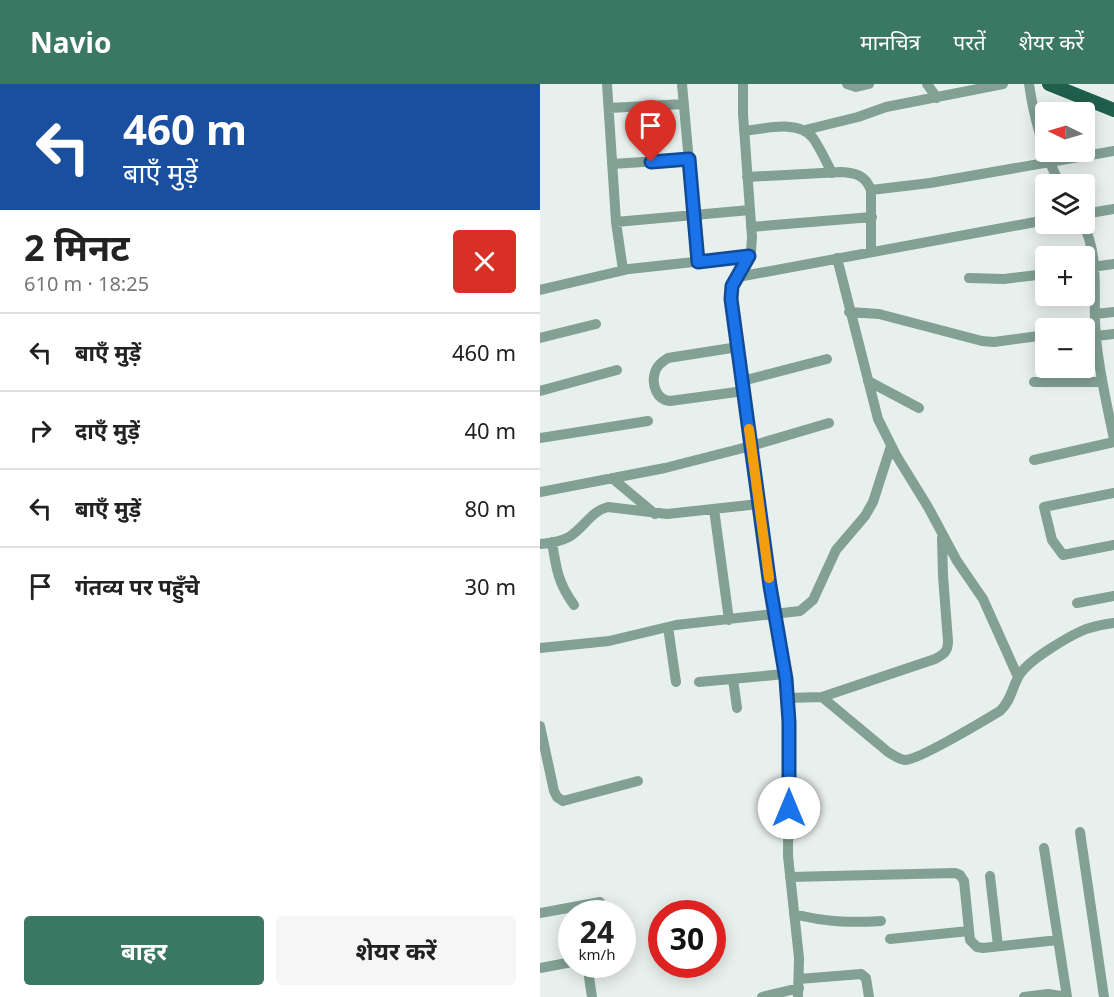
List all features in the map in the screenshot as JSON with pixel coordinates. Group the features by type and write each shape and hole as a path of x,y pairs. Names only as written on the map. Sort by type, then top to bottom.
{"main road":[{"path":"1049,84 1114,110"},
{"path":"1072,84 1114,100"}],"street":[{"path":"608,84 616,222 623,270"},
{"path":"682,84 698,262"},
{"path":"743,84 751,252 732,286 731,299 785,674 789,722 788,856 798,988"},
{"path":"847,84 856,87 869,84"},
{"path":"927,84 937,98"},
{"path":"744,131 786,127 804,129 858,117 886,107 1003,84"},
{"path":"1029,84 1035,115"},
{"path":"609,108 684,104"},
{"path":"804,129 813,138 832,173"},
{"path":"1095,154 1114,151"},
{"path":"612,164 689,159"},
{"path":"871,190 930,183 1048,162 1055,174"},
{"path":"747,177 852,172 861,176 871,190 871,252"},
{"path":"1095,212 1114,209"},
{"path":"616,222 750,210"},
{"path":"751,227 872,218"},
{"path":"738,277 1035,222"},
{"path":"540,291 623,270 749,256"},
{"path":"837,258 878,419 942,535 983,599 1018,677"},
{"path":"1095,266 1114,264"},
{"path":"969,278 1004,279 1035,275"},
{"path":"1094,306 1094,318"},
{"path":"849,312 879,314 982,341 994,342 1035,336"},
{"path":"1095,314 1114,312"},
{"path":"540,338 596,324"},
{"path":"1095,331 1114,334"},
{"path":"1034,460 1114,440 1106,385 1095,343"},
{"path":"738,347 668,358 655,371 655,387 658,397 663,401 670,401 743,386 828,359"},
{"path":"540,391 617,370"},
{"path":"868,381 919,408"},
{"path":"1034,382 1106,385"},
{"path":"540,438 648,421"},
{"path":"540,492 665,468 829,423"},
{"path":"540,648 609,641 668,627 800,611 813,600 836,550 865,516 873,502 891,446"},
{"path":"612,478 655,514"},
{"path":"1114,493 1044,507 1052,540 1064,555 1114,545"},
{"path":"540,544 569,537 599,509 608,507 655,514 759,504"},
{"path":"714,509 729,620"},
{"path":"787,698 822,697 945,654 948,641 942,535"},
{"path":"552,542 558,579 574,605"},
{"path":"1077,603 1114,596"},
{"path":"822,697 888,752 906,760 924,753 1000,711 1007,705 1018,677 1032,661 1086,629 1114,623"},
{"path":"668,627 676,682"},
{"path":"699,682 785,674"},
{"path":"733,679 737,708"},
{"path":"540,726 554,791 563,801 639,781"},
{"path":"1080,832 1104,997"},
{"path":"1024,997 1048,994 1067,997 1044,848"},
{"path":"790,877 954,873 960,875 964,880 970,940 977,947 1058,940"},
{"path":"990,876 998,946"},
{"path":"540,913 558,910"},
{"path":"794,914 831,922 880,921"},
{"path":"890,939 969,931"},
{"path":"540,968 558,965"},
{"path":"762,997 861,974 866,978 870,997"},
{"path":"589,978 592,997"}],"slow traffic":[{"path":"749,429 769,578"}],"route":[{"path":"651,162 689,159 698,262 749,256 732,286 731,299 770,586 786,679 789,722 789,808"}]}
